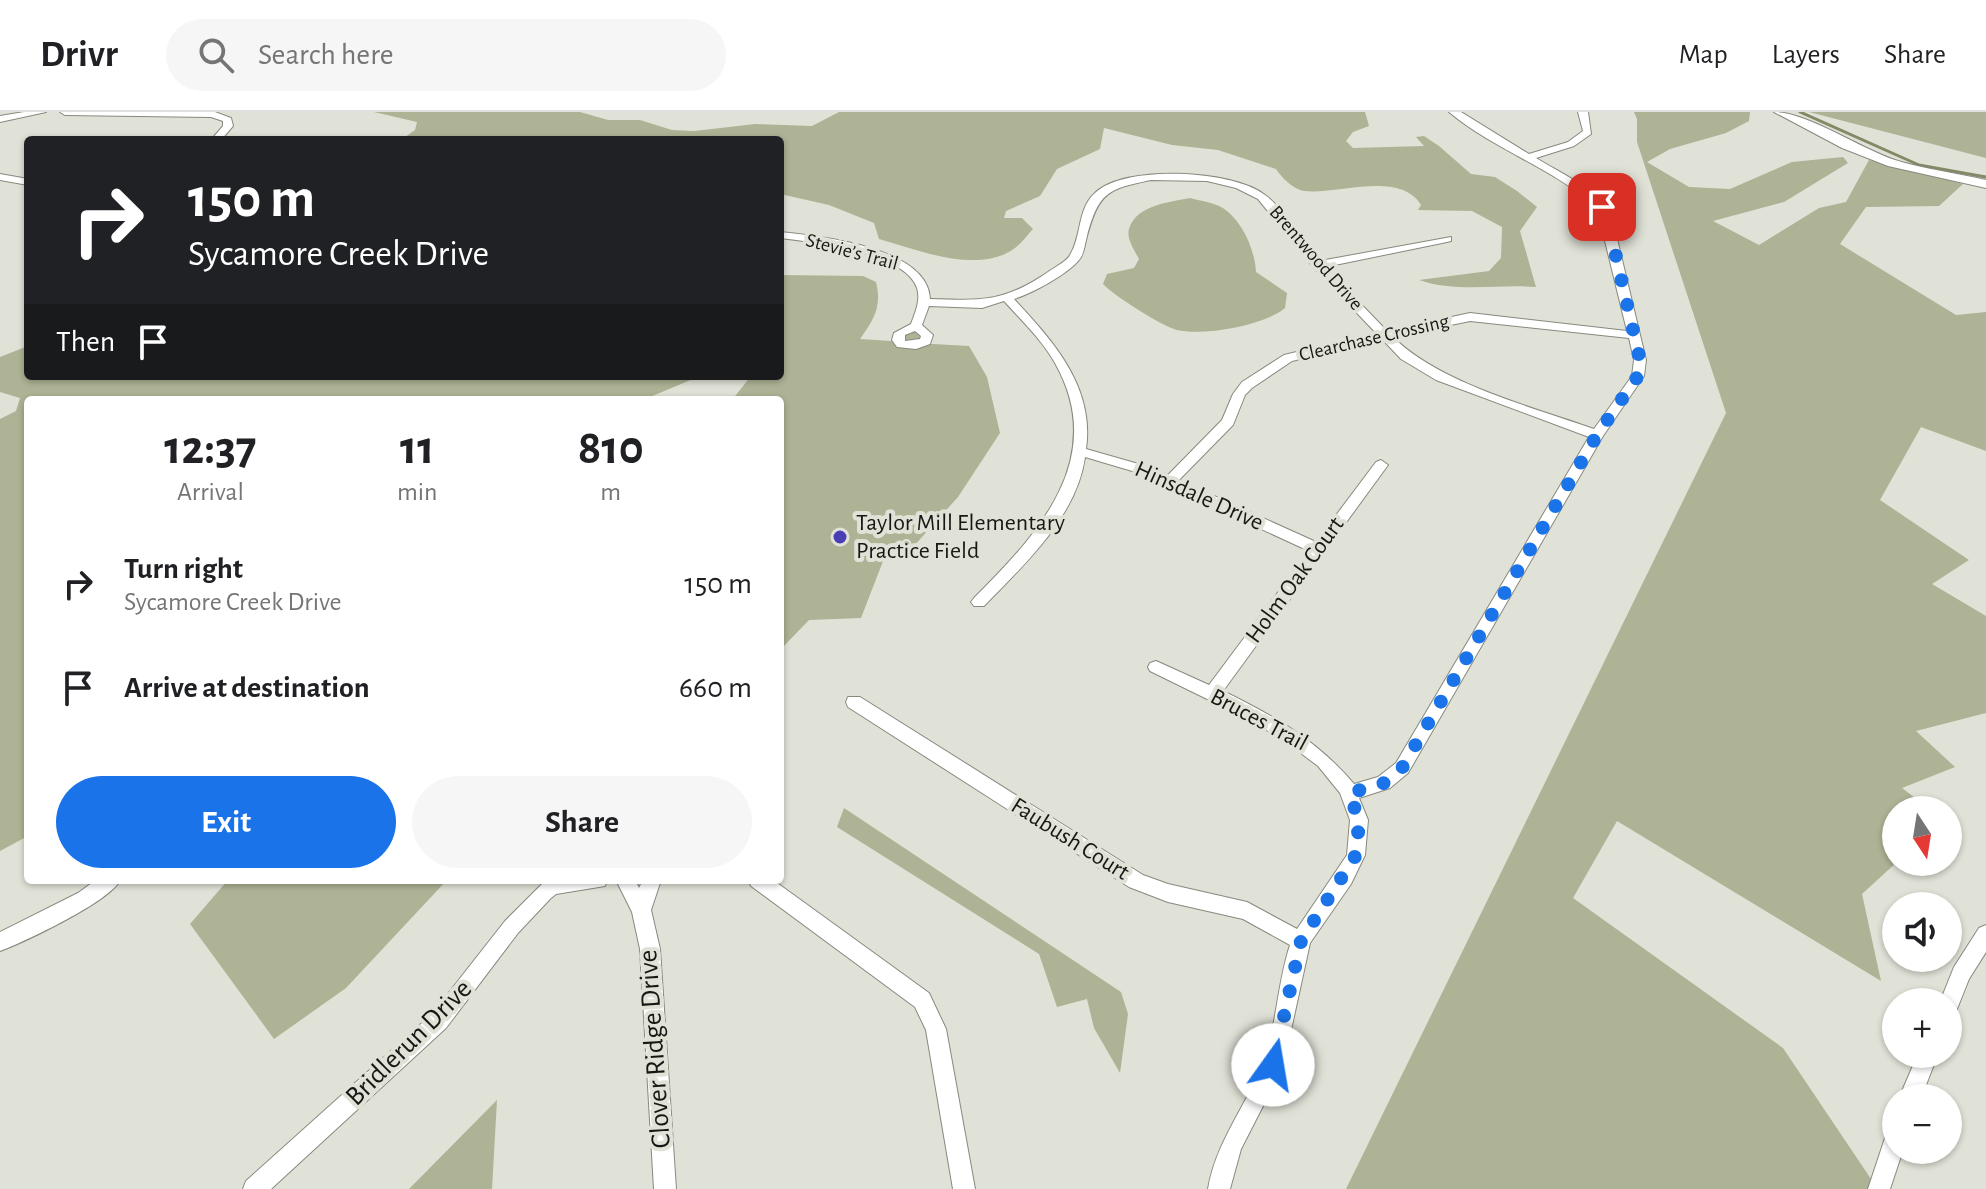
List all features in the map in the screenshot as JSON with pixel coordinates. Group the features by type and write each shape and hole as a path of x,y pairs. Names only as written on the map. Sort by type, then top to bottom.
{"main road":[{"path":"1780,112 1846,145 1892,163 1986,184"}],"street":[{"path":"0,119 41,112"},
{"path":"65,112 212,114 228,120 228,126 219,136"},
{"path":"1350,793 1384,783 1402,768 1597,435 1638,376 1640,360 1602,207 1588,194 1454,112"},
{"path":"1526,158 1580,140 1588,132 1583,112"},
{"path":"0,177 24,181"},
{"name":"Brentwood Drive","path":"924,302 962,305 1008,299 1041,285 1075,258 1089,209 1098,195 1113,185 1140,178 1207,178 1240,186 1262,197 1317,265 1384,335 1425,370 1597,435"},
{"name":"Stevie’s Trail","path":"784,236 895,260 907,267 920,283 924,302"},
{"path":"1317,265 1447,239"},
{"path":"979,602 1047,530 1064,501 1079,451 1077,405 1071,384 1053,351 1008,299"},
{"path":"916,326 924,302"},
{"name":"Clearchase Crossing","path":"1169,482 1228,422 1239,394 1260,374 1288,358 1310,351 1470,317 1634,335"},
{"name":"Hinsdale Drive","path":"1079,451 1121,461 1317,549"},
{"name":"Holm Oak Court","path":"1211,695 1381,465"},
{"name":"Bruces Trail","path":"1156,667 1307,744 1328,764 1350,793 1359,823 1356,855 1301,941 1273,1065 1227,1155 1219,1189"},
{"name":"Faubush Court","path":"854,702 1136,881 1168,893 1239,908 1301,941"},
{"path":"0,942 85,899 106,884"},
{"name":"Bridlerun Drive","path":"254,1189 439,1021 466,991 533,900 555,884"},
{"name":"Clover Ridge Drive","path":"627,884 641,910 650,949 665,1189"},
{"path":"641,910 651,884"},
{"path":"763,884 922,1000 931,1012 964,1189"},
{"path":"1955,988 1986,934"},
{"path":"1879,1189 1887,1164"}],"green space":[{"path":"374,112 580,112 608,120 640,120 672,130 694,131 755,124 812,126 839,112 1365,112 1369,126 1353,132 1346,141 1353,148 1424,146 1416,137 1424,136 1471,174 1495,177 1537,207 1520,231 1536,287 1462,287 1419,280 1489,271 1501,258 1502,227 1472,211 1418,210 1421,205 1411,195 1383,186 1301,190 1276,169 1218,150 1172,145 1104,128 1100,149 1057,169 1040,196 1006,211 1004,218 1022,218 1033,229 1020,244 1000,256 966,260 930,254 879,239 874,223 829,205 784,195 784,136 407,136 415,130 417,122"},
{"path":"1634,112 1750,112 1749,121 1726,133 1670,149 1647,162 1689,187 1730,189 1792,162 1843,157 1848,163 1784,202 1713,221 1759,245 1819,208 1846,202 1869,160 1963,184 1939,206 1866,207 1840,244 1956,315 1986,312 1986,451 1921,427 1880,500 1969,560 1932,584 1986,616 1986,713 1916,731 1955,767 1902,788 1913,796 1882,796 1882,876 1862,894 1881,981 1617,821 1573,898 1783,1048 1871,1179 1868,1189 1346,1189 1726,413 1637,142"},
{"path":"1809,112 1986,112 1986,158"},
{"path":"1190,198 1217,205 1235,219 1250,245 1256,272 1287,293 1285,308 1263,320 1233,328 1189,332 1161,323 1103,284 1107,274 1134,268 1139,259 1128,233 1139,215 1164,203"},
{"path":"784,275 863,276 876,282 878,299 876,312 860,339 906,342 904,336 916,330 921,338 915,343 969,346 987,377 1000,433 958,497 904,557 885,556 861,618 809,620 784,646 784,396 735,396 748,380 784,380"},
{"path":"24,348 24,380 690,380 652,396 24,396 24,838 0,851 0,419 16,411 20,398 0,392 0,357"},
{"path":"844,808 1121,992 1128,1014 1120,1073 1094,1028 1087,999 1057,1007 1039,954 837,827"},
{"path":"225,884 443,884 346,988 274,1039 190,924"},
{"path":"497,1100 492,1189 409,1189"}],"waterway":[{"path":"1800,112 1919,165 1986,177"}],"place":[{"name":"Taylor Mill Elementary Practice Field","path":"840,537"}],"route":[{"path":"1273,1065 1301,941 1356,855 1359,823 1350,793 1384,783 1402,768 1597,435 1638,376 1640,360 1602,207"}]}
